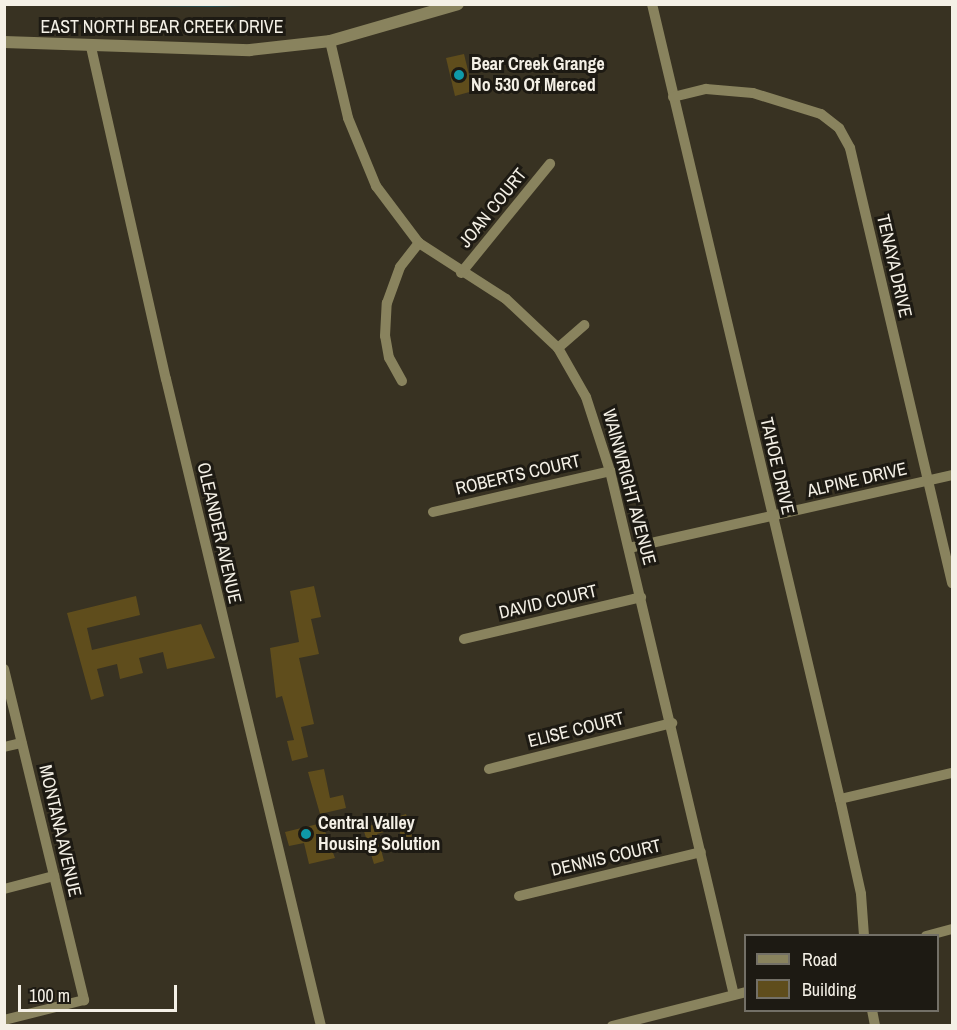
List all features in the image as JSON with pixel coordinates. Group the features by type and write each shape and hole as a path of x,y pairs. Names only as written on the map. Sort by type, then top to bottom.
{"street":[{"name":"EAST NORTH BEAR CREEK DRIVE","path":"4,42 92,47 250,50 330,41 458,4"},
{"name":"TAHOE DRIVE","path":"652,4 840,799 861,894 864,934"},
{"name":"WAINWRIGHT AVENUE","path":"330,41 348,118 376,186 419,243 461,273 506,299 558,348 586,397 610,471 672,723 734,995"},
{"name":"OLEANDER AVENUE","path":"92,47 174,414 321,1026"},
{"name":"TENAYA DRIVE","path":"673,97 706,89 753,93 821,114 839,128 850,148 952,583"},
{"name":"JOAN COURT","path":"461,273 550,164"},
{"path":"402,381 389,358 385,336 387,303 400,267 419,243"},
{"path":"558,348 584,325"},
{"name":"ROBERTS COURT","path":"432,512 610,471"},
{"name":"ALPINE DRIVE","path":"629,548 952,475"},
{"name":"DAVID COURT","path":"464,639 641,597"},
{"name":"MONTANA AVENUE","path":"4,669 84,1000 4,1020"},
{"name":"ELISE COURT","path":"489,768 672,723"},
{"path":"4,747 22,742"},
{"path":"840,799 952,773"},
{"name":"DENNIS COURT","path":"519,896 701,852"},
{"path":"4,889 54,876"},
{"path":"933,934 952,929"},
{"path":"612,1026 744,992"}],"water":[{"path":"5,4 289,4 289,5 211,7"}],"building":[{"name":"Bear Creek Grange No 530 Of Merced","path":"464,54 473,91 455,96 446,58"},
{"path":"314,586 321,617 311,619 319,654 299,658 314,724 301,727 308,757 292,761 287,741 294,740 282,696 276,698 270,648 299,642 290,591"},
{"path":"136,596 140,615 87,628 92,650 201,624 215,658 167,669 163,652 139,658 143,673 120,679 117,664 97,669 104,696 91,700 67,613"},
{"path":"324,769 330,798 343,795 346,808 320,814 308,772"},
{"path":"406,814 413,839 402,842 399,828 377,834 384,861 374,864 363,828"},
{"path":"322,823 335,858 309,864 304,843 289,846 285,832"}],"place":[{"name":"Bear Creek Grange No 530 Of Merced","path":"459,75"},
{"name":"Central Valley Housing Solution","path":"306,834"}]}
